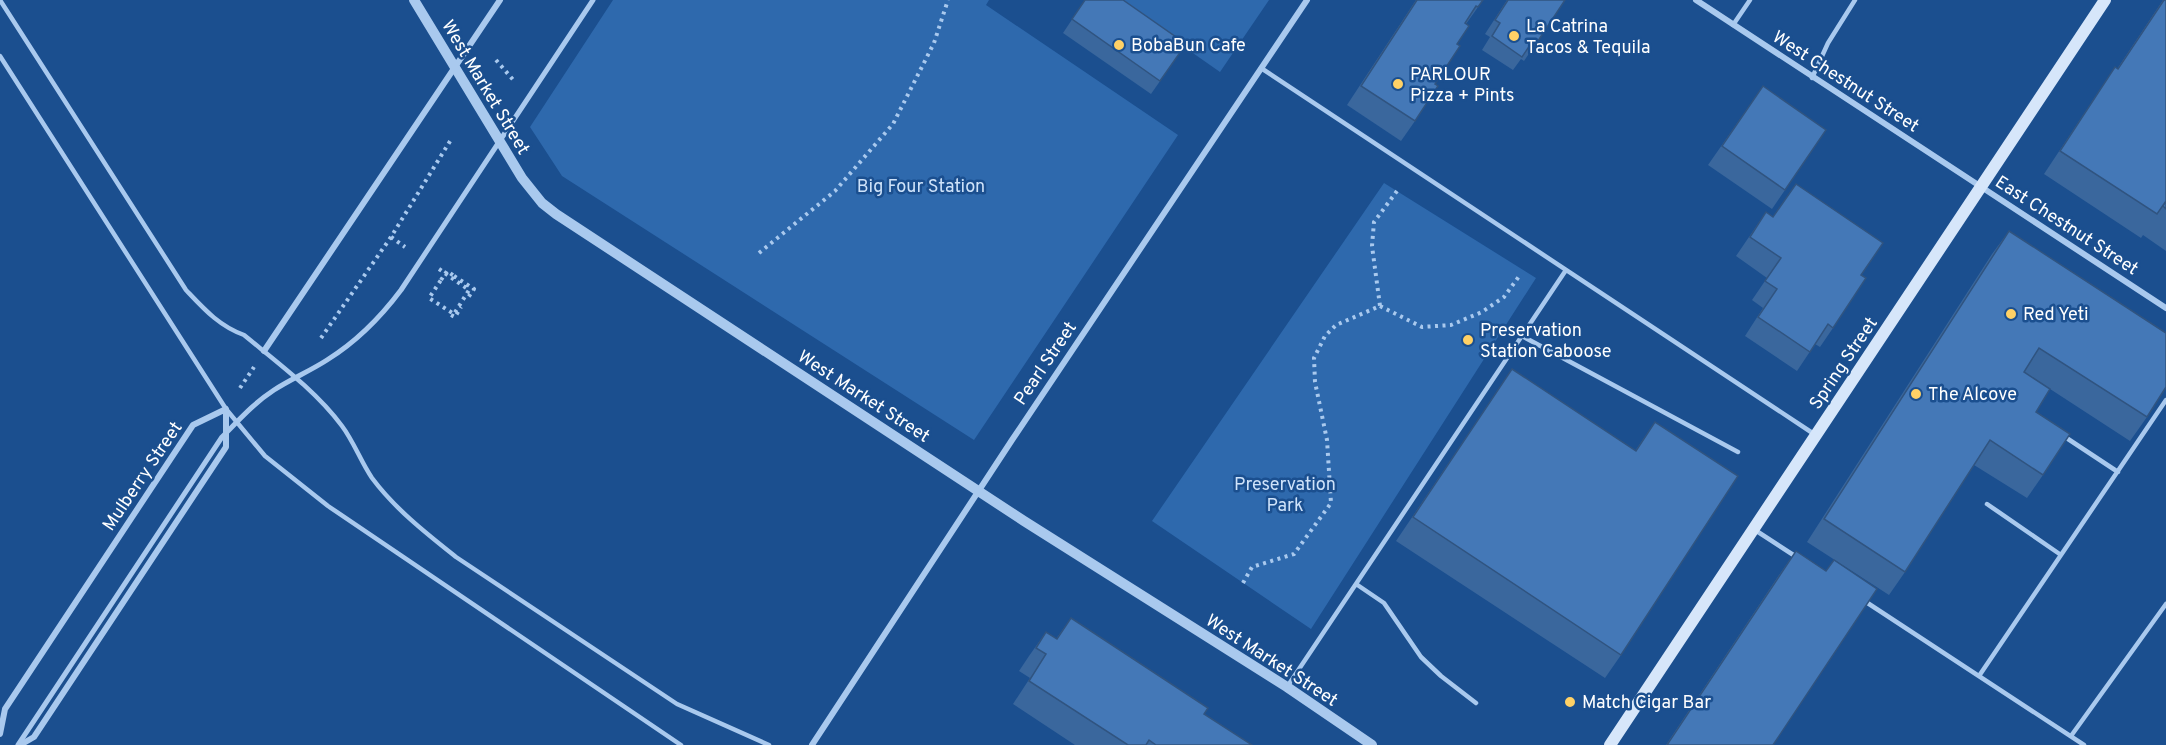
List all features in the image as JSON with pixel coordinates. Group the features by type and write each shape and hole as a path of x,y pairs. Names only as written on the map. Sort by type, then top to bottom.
{"main road":[{"name":"Spring Street","path":"1610,745 2105,0"}],"street":[{"name":"West Market Street","path":"414,0 522,178 542,203 556,214 1034,528 1287,687 1372,745"},
{"path":"264,351 500,0"},
{"path":"19,745 222,437 248,410 349,345 387,309 593,0"},
{"name":"Pearl Street","path":"812,745 1306,0"},
{"name":"West Chestnut Street","path":"1696,0 1981,187"},
{"name":"East Chestnut Street","path":"1981,187 2166,308"},
{"path":"19,745 34,737 226,447 226,408"},
{"name":"Mulberry Street","path":"0,734 5,709 193,425 226,408"}],"lane":[{"path":"0,0 186,290 208,314 230,329 244,335 320,401 343,427 372,478 391,499 456,557 677,704 769,745"},
{"path":"1733,25 1750,0"},
{"path":"1812,78 1828,43 1855,0"},
{"path":"0,56 226,408 265,456 328,506 681,745"},
{"path":"1261,68 1816,435"},
{"path":"1287,687 1566,270"},
{"path":"1522,336 1738,452"},
{"path":"1979,676 2166,400"},
{"path":"2058,432 2118,472"},
{"path":"1987,504 2061,555"},
{"path":"1754,529 1803,561"},
{"path":"1356,584 1384,603 1421,657 1476,703"},
{"path":"1861,599 2084,745"},
{"path":"2071,736 2166,604"}],"path":[{"path":"759,253 835,191 892,124 934,43 948,0"},
{"path":"319,340 391,237 452,138"},
{"path":"1380,306 1372,246 1374,222 1397,191"},
{"path":"435,304 455,317 474,289 447,271 429,298 454,314 470,290 452,278"},
{"path":"1243,583 1252,567 1294,554 1331,503 1327,440 1315,382 1314,358 1325,336 1336,325 1380,306 1422,327 1451,325 1482,312 1504,297 1520,275"},
{"path":"226,408 264,351"}],"green space":[{"name":"Big Four Station","path":"613,0 989,0 986,5 1178,135 974,440 562,176 530,127"},
{"path":"1117,0 1269,0 1220,72"},
{"name":"Preservation Park","path":"1384,183 1536,278 1311,629 1152,521"}],"building":[{"name":"BobaBun Cafe","path":"1085,0 1123,0 1186,44 1160,81 1072,19"},
{"name":"PARLOUR Pizza + Pints","path":"1417,0 1483,0 1478,7 1476,6 1465,23 1469,26 1457,44 1460,46 1435,84 1438,86 1415,121 1361,86"},
{"name":"La Catrina Tacos & Tequila","path":"1508,0 1565,0 1534,47 1530,45 1522,57 1492,36 1500,23 1495,20"},
{"path":"2166,0 2166,201 2157,214 2060,151 2115,67 2118,69"},
{"path":"1763,86 1826,130 1785,190 1722,146"},
{"path":"1796,184 1883,243 1861,275 1866,278 1833,328 1828,324 1810,352 1758,317 1777,289 1765,281 1781,258 1750,237 1766,212 1773,217"},
{"path":"2009,231 2166,333 2166,387 2147,417 2039,348 2024,372 2050,389 2036,412 2070,434 2043,475 1990,440 1905,572 1824,519"},
{"path":"1512,369 1636,451 1655,422 1738,476 1621,655 1413,517"},
{"path":"1796,551 1826,571 1834,560 1877,589 1773,745 1667,745"},
{"path":"1071,618 1208,708 1204,714 1252,745 1156,745 1149,740 1146,745 1128,745 1029,681 1046,654 1036,648 1046,632 1057,639"}],"place":[{"name":"La Catrina Tacos & Tequila","path":"1514,36"},
{"name":"BobaBun Cafe","path":"1119,45"},
{"name":"PARLOUR Pizza + Pints","path":"1398,84"},
{"name":"Red Yeti","path":"2011,314"},
{"name":"Preservation Station Caboose","path":"1468,340"},
{"name":"The Alcove","path":"1916,394"},
{"name":"Match Cigar Bar","path":"1570,702"}]}
